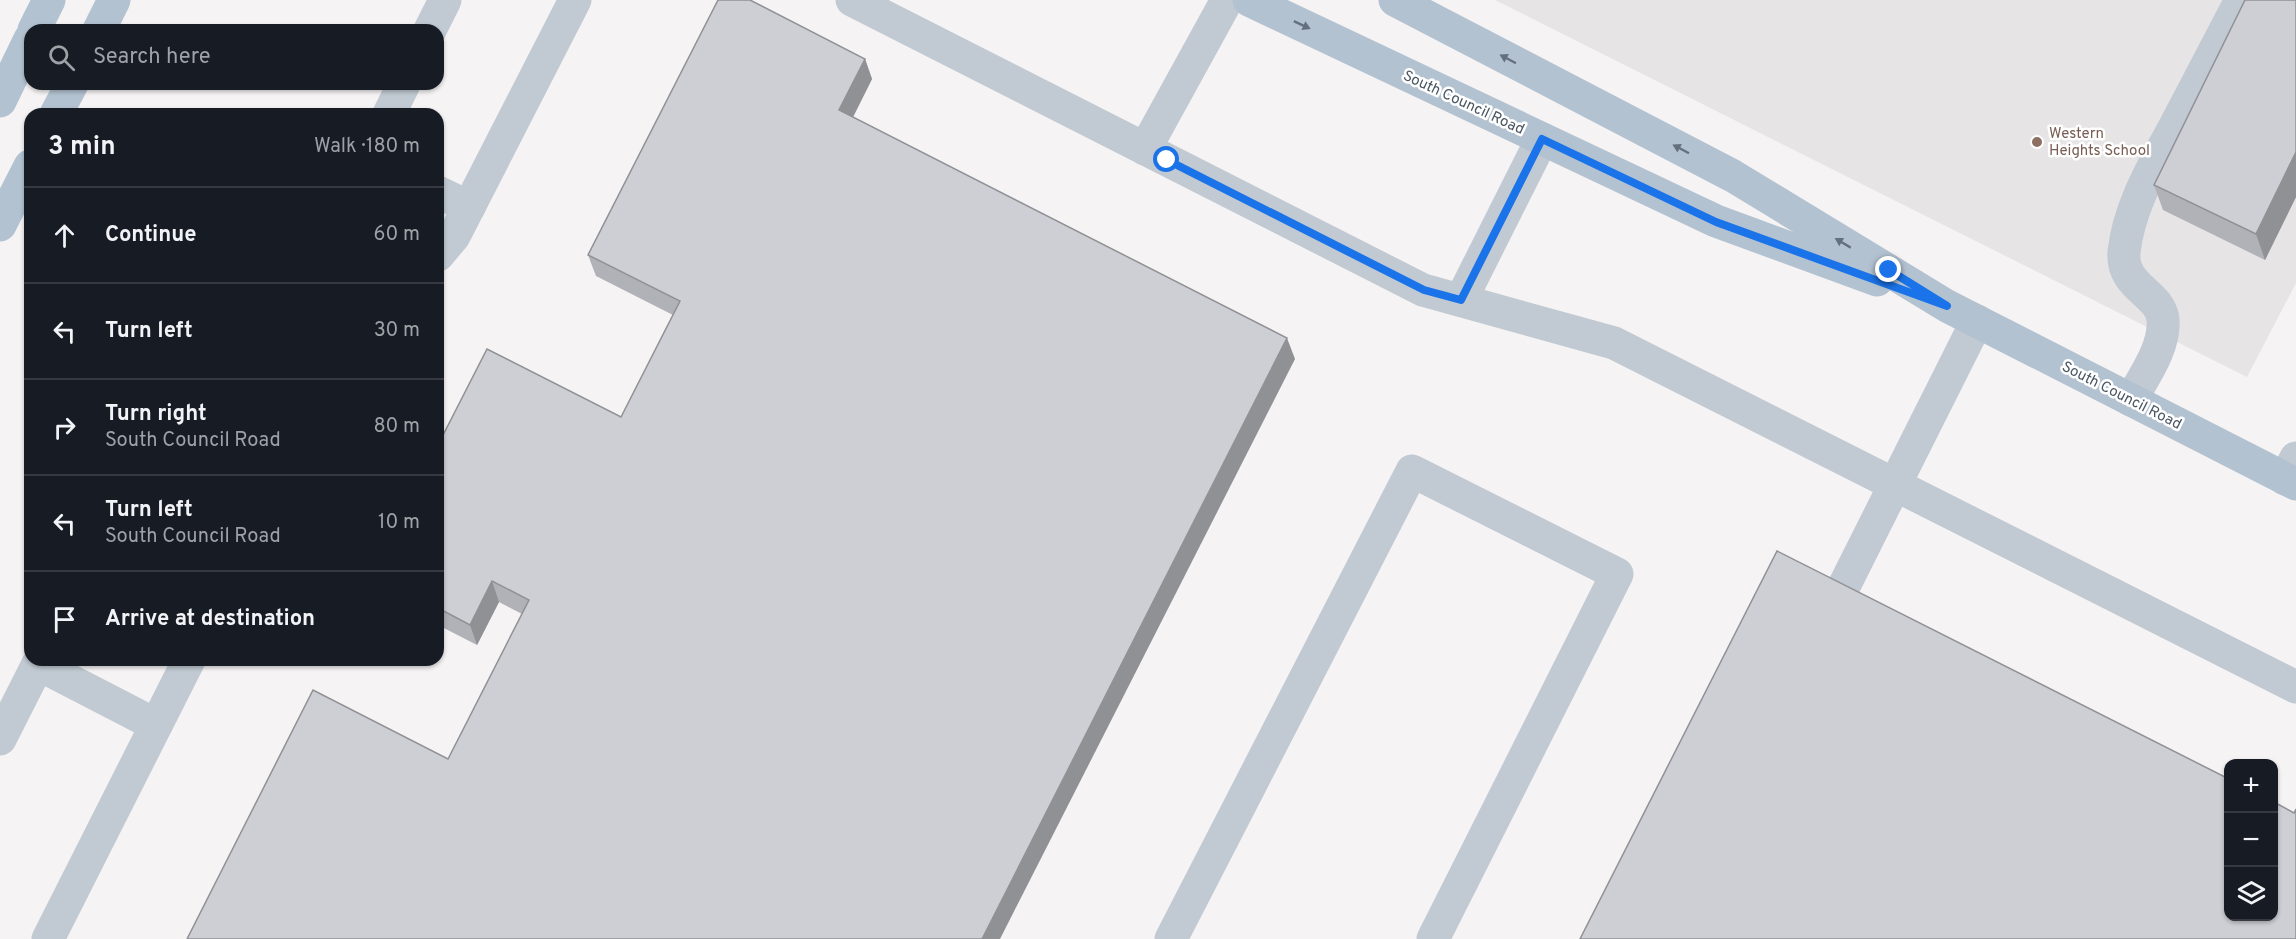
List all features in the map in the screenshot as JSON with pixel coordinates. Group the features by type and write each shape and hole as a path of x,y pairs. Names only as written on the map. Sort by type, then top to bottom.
{"main road":[{"path":"37,24 49,0"},
{"path":"102,24 114,0"},
{"name":"South Council Road","path":"1249,0 1716,222 1947,306"},
{"name":"South Council Road","path":"1395,0 1733,176 1947,306 2131,400 2292,474"},
{"path":"0,101 24,51"},
{"path":"59,108 69,90"},
{"path":"0,225 24,178"}],"lane":[{"path":"433,24 445,0"},
{"path":"444,248 454,236 575,0"},
{"path":"852,0 1424,290 1614,344 2296,687"},
{"path":"1145,149 1227,0"},
{"path":"2131,400 2160,344 2163,319 2158,308 2125,273 2124,253 2129,229 2142,190 2241,0"},
{"path":"392,108 401,90"},
{"path":"1461,300 1542,139"},
{"path":"444,195 468,207"},
{"path":"1838,598 1977,321"},
{"path":"1171,939 1412,471 1617,574 1433,939"},
{"path":"0,739 37,666"},
{"path":"46,666 156,725"},
{"path":"48,939 186,666"}],"shaded area":[{"name":"Western Heights School","path":"1495,0 2296,0 2296,283 2247,377"}],"building":[{"path":"718,0 750,0 865,59 839,110 1287,338 982,939 187,939 313,690 448,759 529,600 492,581 470,625 444,611 444,433 487,349 621,417 680,301 588,255"},
{"path":"2245,0 2296,0 2296,152 2256,234 2154,185"},
{"path":"1777,551 2224,776 2224,921 2278,921 2278,804 2294,813 2296,809 2296,939 1580,939"}],"place":[{"name":"Western Heights School","path":"2037,142"}],"route":[{"path":"1167,160 1424,290 1461,300 1542,139 1716,222 1947,306 1889,270"}]}
